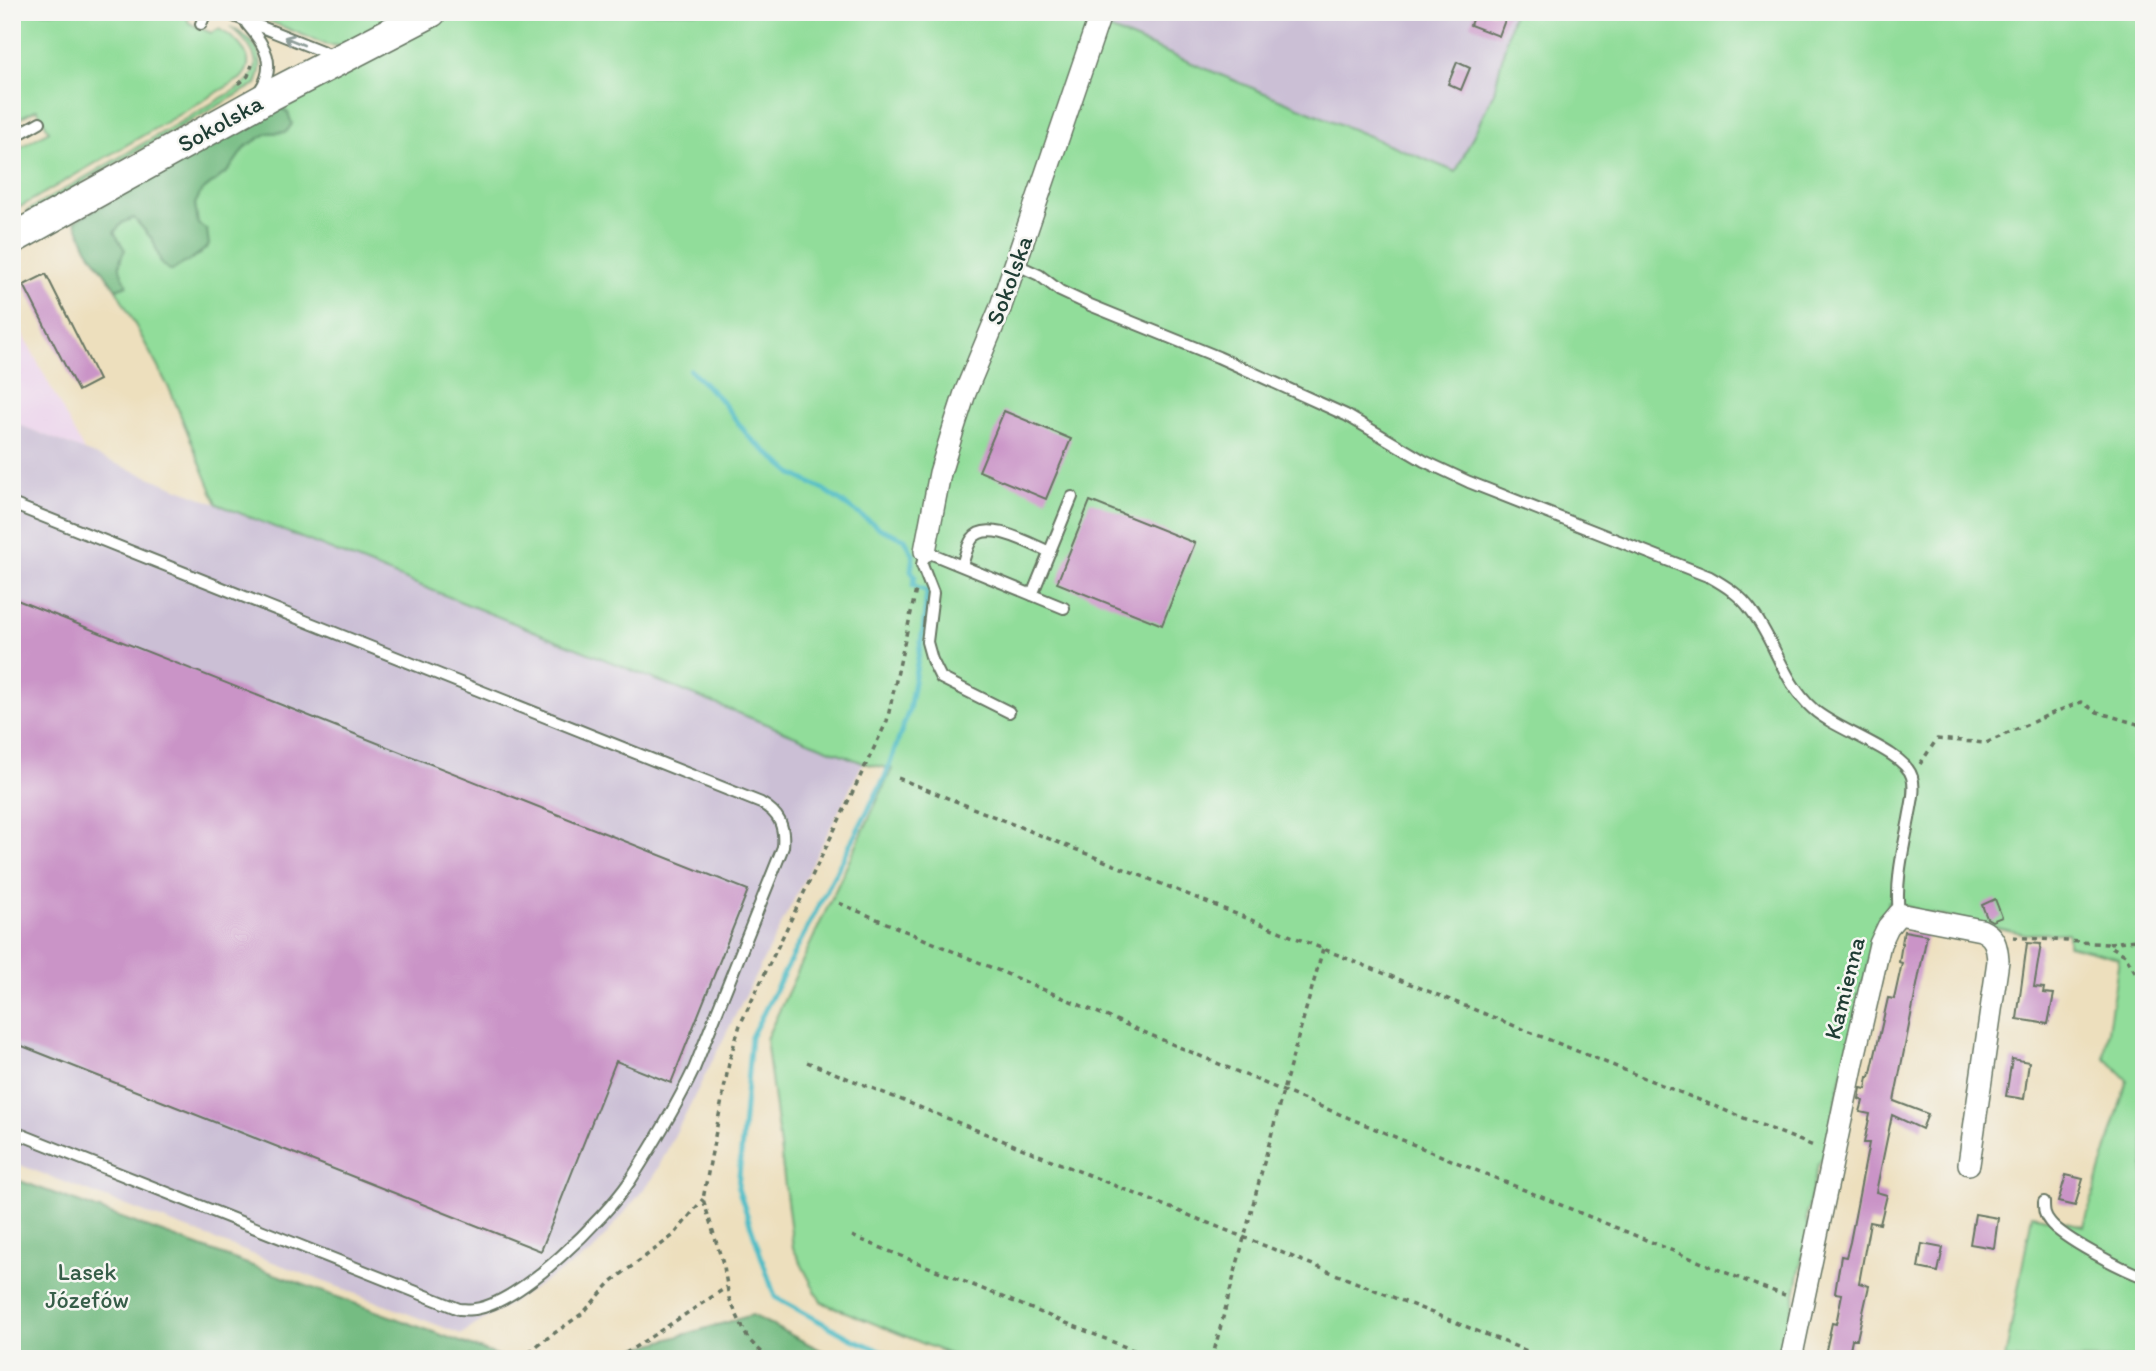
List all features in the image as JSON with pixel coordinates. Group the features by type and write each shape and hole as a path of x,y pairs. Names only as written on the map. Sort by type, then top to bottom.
{"street":[{"name":"Sokolska","path":"16,231 129,173 242,97 273,94 431,12"},
{"name":"Sokolska","path":"925,551 940,473 965,393 1000,309 1101,12"},
{"path":"1899,914 1981,930 1995,941 1998,961 1969,1164"},
{"name":"Kamienna","path":"1791,1359 1880,944 1888,927 1899,914"}],"lane":[{"path":"201,24 206,12"},
{"path":"224,12 344,59"},
{"path":"242,97 267,81 269,68 261,40 244,21"},
{"path":"12,138 40,122"},
{"path":"1015,264 1039,275 1060,291 1218,357 1346,415 1424,461 1469,482 1710,577 1726,586 1751,609 1782,668 1814,711 1899,759 1909,769 1913,779 1913,796 1901,863 1897,900 1899,914"},
{"path":"1032,595 1072,497"},
{"path":"12,504 761,803 772,809 784,832 783,847 694,1069 682,1094 628,1183 553,1265 490,1305 459,1309 12,1131"},
{"path":"962,565 973,537 982,531 1000,532 1050,552"},
{"path":"1009,712 941,678 932,660 928,642 933,593 922,565 925,551 1064,608"},
{"path":"2044,1202 2044,1212 2051,1224 2092,1252 2144,1277"}],"path":[{"path":"242,97 252,62"},
{"path":"769,1359 747,1339 729,1298 724,1268 703,1199 730,1058 740,1025 887,721 917,586 926,578"},
{"path":"1909,769 1923,762 1937,739 1986,743 2081,702 2097,712 2144,726"},
{"path":"898,778 1835,1153"},
{"path":"839,903 1283,1091 1756,1285 1803,1301"},
{"path":"1995,941 2004,936 2107,944 2144,939"},
{"path":"2107,944 2124,955 2144,986"},
{"path":"1213,1359 1323,949"},
{"path":"807,1062 1546,1359"},
{"path":"522,1359 583,1313 612,1281 674,1235 703,1199"},
{"path":"852,1236 1155,1359"},
{"path":"617,1359 727,1287"}],"shaded area":[{"path":"1112,12 1513,12 1494,92 1456,172 1107,28"},
{"path":"12,313 84,451 12,422"},
{"path":"12,422 863,763 653,1178 592,1252 461,1334 12,1162"}],"green space":[{"path":"12,12 179,12 187,17 189,23 211,33 219,29 233,38 244,51 248,65 240,79 20,207 12,200 12,152 49,131 37,109 12,122"},
{"path":"247,12 408,12 344,46 327,45"},
{"path":"456,12 1083,12 1088,23 1107,28 1456,172 1494,92 1513,12 2144,12 2144,1359 2005,1359 2032,1215 2084,1226 2127,1080 2104,1057 2119,958 2068,945 2068,933 2026,934 1924,912 1889,901 1873,943 1823,1157 1818,1165 1806,1217 1808,1229 1782,1359 961,1359 821,1302 793,1248 766,1039 892,769 863,763 217,504 171,392 116,289 127,285 119,270 121,257 114,232 123,222 134,218 153,240 162,265 184,262 201,254 195,203 201,192 229,170 245,147 268,133 286,132 292,124 288,113 279,107"},
{"path":"230,27 246,37 257,50 261,65 256,84 90,178 36,212 27,211 242,86 254,72 255,59 245,41"},
{"path":"279,107 288,113 292,124 286,132 268,133 245,147 229,170 201,192 195,204 198,224 207,230 209,245 172,271 162,265 153,240 134,218 123,222 114,232 125,250 120,268 127,285 116,289 87,248 75,221"},
{"name":"Lasek Józefów","path":"12,1178 507,1359 12,1359"},
{"path":"752,1315 838,1359 600,1359"}],"building":[{"path":"1475,12 1508,12 1499,36 1470,25"},
{"path":"1457,62 1470,68 1461,90 1448,84"},
{"path":"46,274 99,380 78,391 24,285"},
{"path":"1004,411 1071,439 1046,499 979,471"},
{"path":"1090,501 1195,543 1162,625 1057,583"},
{"path":"12,598 748,890 671,1083 616,1061 541,1251 12,1042"},
{"path":"1995,899 2002,917 1992,921 1987,918 1982,905"},
{"path":"1904,931 1927,935 1894,1101 1928,1114 1922,1129 1892,1115 1876,1192 1887,1195 1880,1224 1870,1222 1859,1283 1869,1286 1857,1339 1852,1339 1848,1359 1824,1359 1832,1323 1836,1324 1842,1294 1835,1293 1841,1256 1846,1257 1850,1242 1869,1143 1864,1143 1870,1114 1860,1112 1863,1101 1859,1099 1861,1088 1866,1089 1870,1077 1888,998 1894,999 1902,963 1899,962"},
{"path":"2027,943 2041,944 2034,987 2044,988 2043,993 2054,994 2048,1024 2017,1019"},
{"path":"2012,1059 2029,1062 2024,1099 2006,1096"},
{"path":"2066,1175 2083,1179 2075,1206 2058,1202"},
{"path":"1975,1214 1998,1218 1994,1248 1970,1244"},
{"path":"1922,1244 1943,1248 1938,1272 1918,1268"}],"waterway":[{"path":"690,370 720,399 749,437 793,474 824,490 881,529 905,539 913,555 913,585 927,591 909,710 885,777 751,1037 738,1188 775,1297 852,1339 902,1359"}]}
